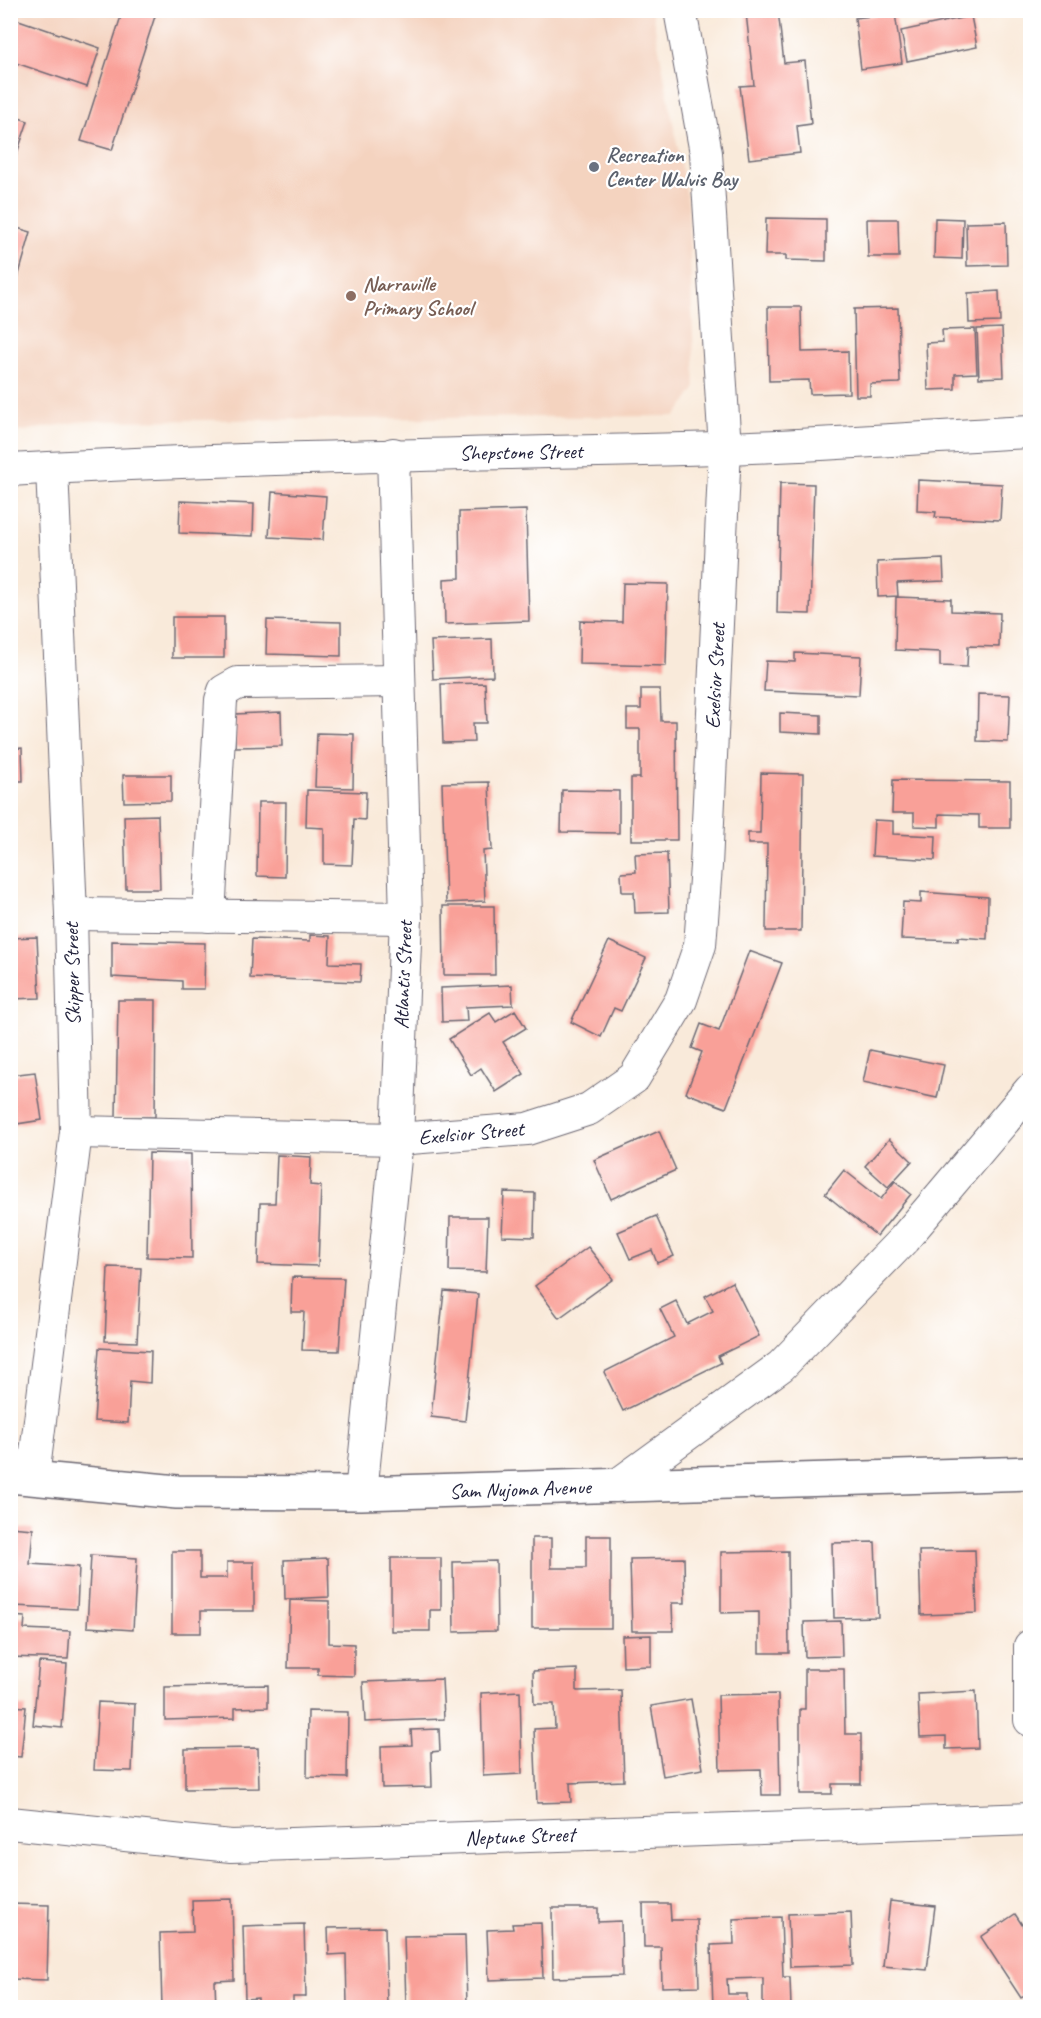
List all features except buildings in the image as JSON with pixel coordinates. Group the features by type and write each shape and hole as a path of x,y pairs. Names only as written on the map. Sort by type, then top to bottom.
{"street":[{"name":"Exelsior Street","path":"76,1132 397,1139 527,1129 589,1109 634,1078 681,1000 700,945 706,866 726,448 706,153 680,10"},
{"name":"Shepstone Street","path":"10,470 393,454 726,448 1030,432"},
{"name":"Atlantis Street","path":"361,1494 397,1139 406,918 393,454"},
{"name":"Skipper Street","path":"22,1477 76,1132 71,914 52,468"},
{"path":"209,916 221,700 224,691 238,683 399,681"},
{"path":"71,914 406,918"},
{"path":"616,1486 782,1366 904,1239 1030,1090"},
{"name":"Sam Nujoma Avenue","path":"22,1477 177,1492 361,1494 1030,1473"},
{"path":"1030,1646 1030,1720"},
{"name":"Neptune Street","path":"10,1823 231,1846 1030,1819"}],"shaded area":[{"name":"Narraville Primary School","path":"11,11 652,11 688,202 695,389 676,416 84,421 11,433"}],"place":[{"name":"Recreation Center Walvis Bay","path":"594,167"},
{"name":"Narraville Primary School","path":"351,296"}]}
